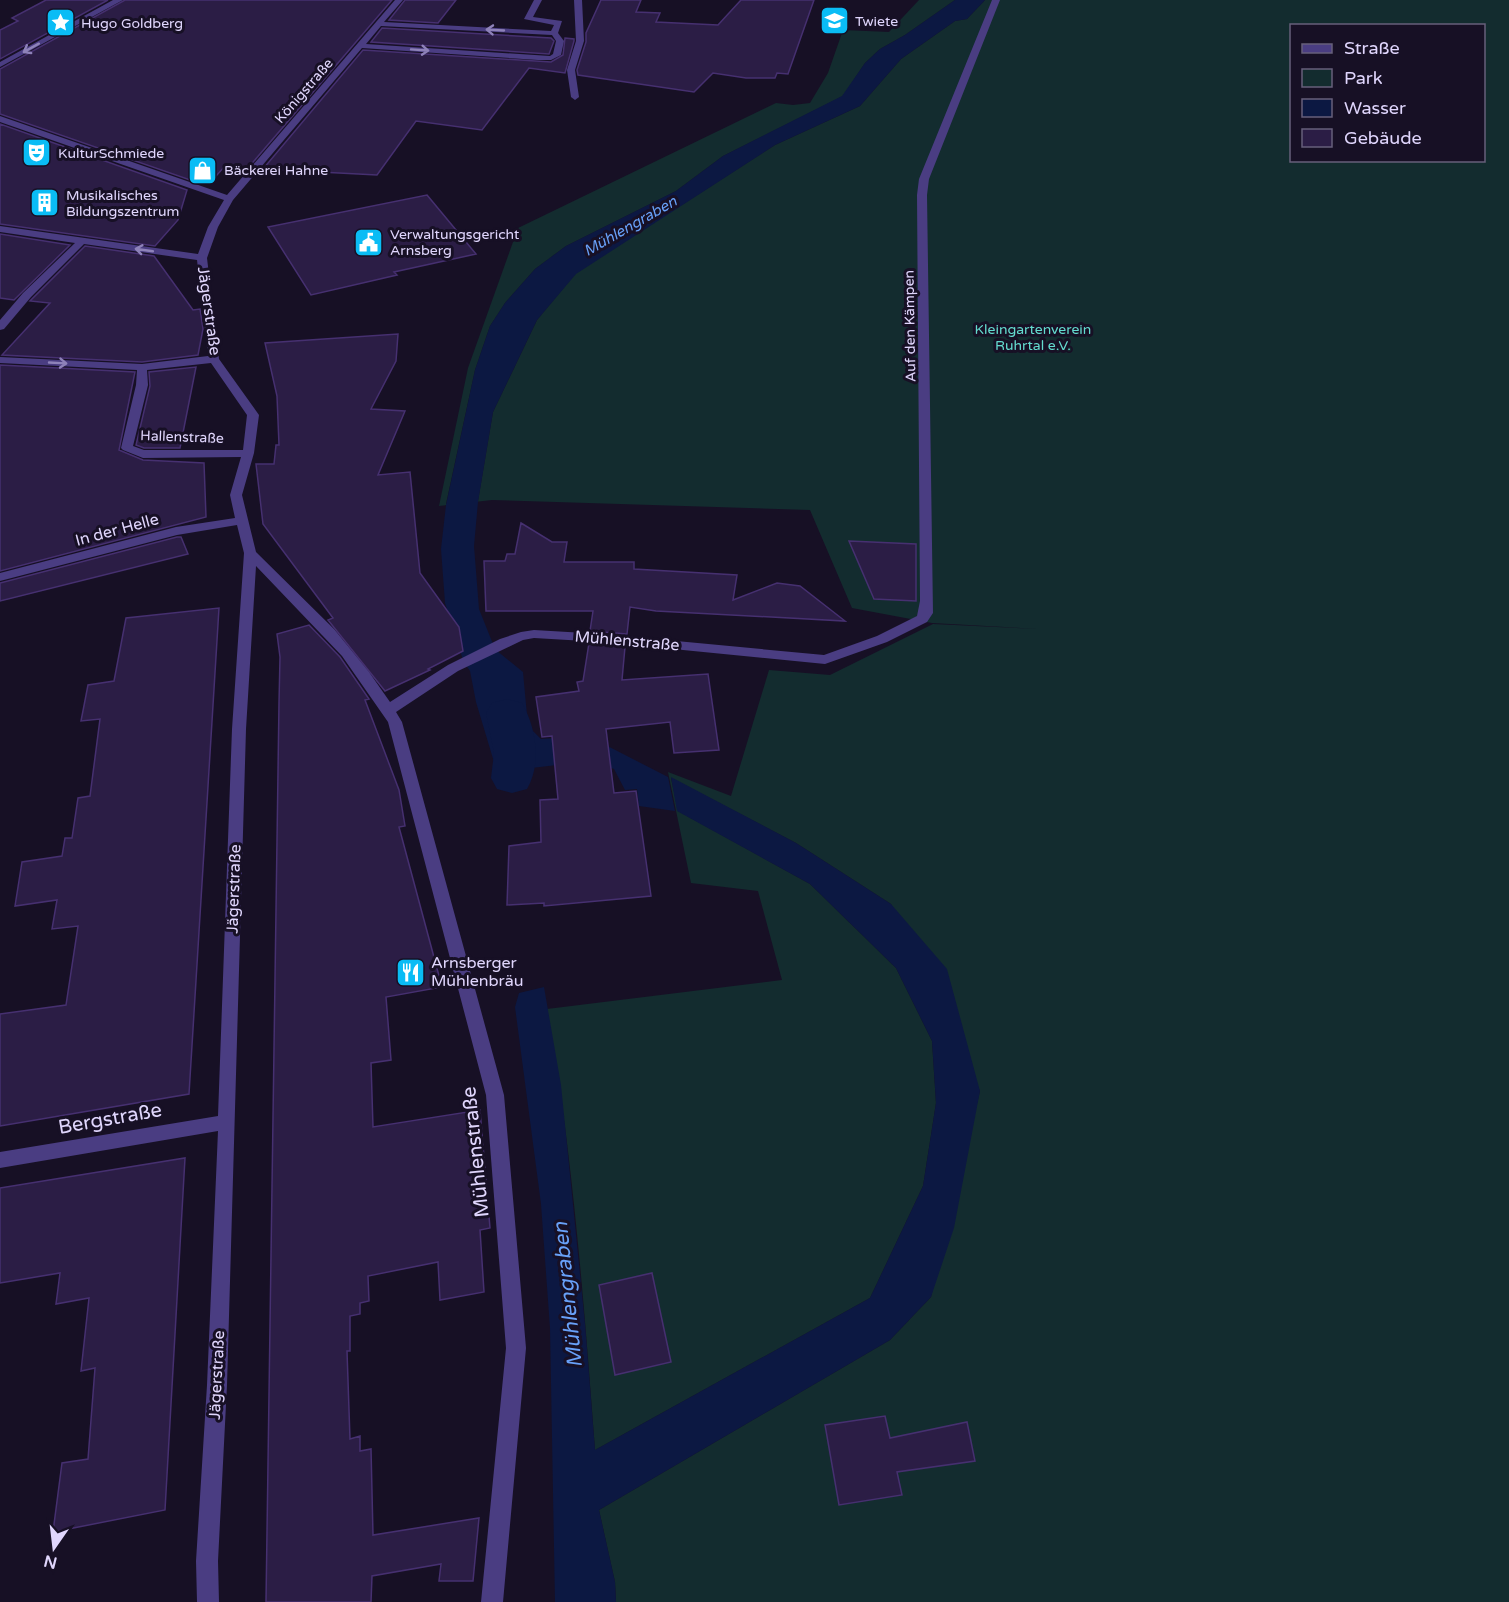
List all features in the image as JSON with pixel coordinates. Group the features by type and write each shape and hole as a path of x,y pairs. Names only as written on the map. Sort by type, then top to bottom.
{"street":[{"path":"0,65 120,0"},
{"name":"Königstraße","path":"229,198 381,24 399,0"},
{"path":"538,0 528,19 559,23 554,33"},
{"path":"575,97 571,70 580,41 578,0"},
{"name":"Auf den Kämpen","path":"882,639 922,619 926,613 922,195 924,178 996,0"},
{"path":"381,24 554,33"},
{"path":"362,46 551,58 558,55 560,42 554,33"},
{"path":"0,118 229,198"},
{"name":"Jägerstraße","path":"208,1602 207,1561 217,1385 227,1122 238,729 250,553 236,495 248,453 253,415 214,360 202,258 213,227 229,198"},
{"path":"0,229 202,258"},
{"path":"0,327 27,295 81,241"},
{"path":"0,360 142,368 214,360"},
{"name":"Hallenstraße","path":"142,368 142,385 127,448 143,454 248,453"},
{"name":"In der Helle","path":"0,577 176,531 243,520"},
{"name":"Mühlenstraße","path":"250,553 321,622 377,691 388,710 399,738 495,1095 516,1348 492,1602"},
{"name":"Mühlenstraße","path":"388,710 453,668 505,642 534,634 602,638 811,660 835,658 882,639"},
{"name":"Bergstraße","path":"0,1160 227,1122"}],"green space":[{"name":"Kleingartenverein Ruhrtal e.V.","path":"919,0 955,0 905,35 880,49 865,63 843,96 723,156 676,191 566,246 535,269 505,303 490,326 475,370 446,504 478,501 493,412 537,320 576,273 775,145 860,106 901,59 955,21 967,19 985,0 1509,0 1509,1602 616,1602 615,1582 599,1510 890,1340 931,1297 980,1091 891,904 796,843 671,778 678,811 810,884 896,968 932,1041 936,1103 923,1186 870,1298 595,1450 571,1174 547,1009 782,980 758,891 691,883 668,772 731,796 769,670 830,675 933,624 1039,629 932,623 852,608 810,510 492,500 439,506 468,368 518,228 776,103 793,105 810,103 828,73 843,30 889,32"}],"water":[{"path":"955,0 985,0 967,19 955,21 901,59 860,106 775,145 576,274 537,320 493,412 478,502 474,546 479,609 493,644 463,660 445,603 441,549 446,505 475,370 490,326 505,303 535,269 566,246 676,191 723,156 842,96 865,63 880,49 905,35"},
{"path":"496,650 523,672 528,726 541,739 588,736 668,777 675,811 639,806 637,789 625,790 614,769 591,761 497,772 476,702 470,671 466,665"},
{"path":"671,777 796,843 891,904 947,969 980,1091 954,1228 931,1297 890,1340 599,1510 615,1582 616,1602 555,1602 550,1328 541,1204 515,1007 519,993 544,987 561,1085 595,1450 870,1298 923,1186 936,1103 932,1041 896,968 810,884 677,811"}],"building":[{"path":"46,0 108,0 0,59 0,30 18,21 12,18"},
{"path":"125,0 392,0 248,168 225,166 216,176 193,181 0,114 0,69"},
{"path":"405,0 456,0 438,23 389,20"},
{"path":"601,0 641,0 636,12 660,13 656,22 718,25 741,0 814,0 788,74 777,73 775,78 746,78 713,73 694,92 578,75 577,70 586,42 586,33"},
{"path":"382,28 551,38 554,41 549,54 371,42"},
{"path":"565,38 574,39 574,41 565,73 529,68 482,130 416,121 377,175 263,169 363,50 551,62 563,55"},
{"path":"0,124 187,190 178,220 155,246 0,224"},
{"name":"Verwaltungsgericht Arnsberg","path":"427,195 476,254 394,272 397,275 311,295 268,227"},
{"path":"0,234 70,245 14,300 0,298"},
{"path":"85,246 154,256 193,310 200,309 203,329 198,355 142,362 2,355 50,303 30,301"},
{"path":"398,334 396,361 371,409 405,411 378,475 410,472 420,573 459,627 463,651 428,669 430,670 385,691 328,620 333,618 263,524 256,464 274,464 276,445 279,445 277,396 265,343"},
{"path":"0,365 135,372 119,450 143,460 204,463 206,517 0,571"},
{"path":"196,367 180,448 144,448 136,445 150,386 149,372"},
{"path":"521,523 552,542 567,542 564,562 634,562 634,569 737,575 733,600 777,583 800,586 845,621 656,611 630,607 627,634 590,631 593,611 486,611 484,561 505,561 507,554 515,554"},
{"path":"181,537 188,554 0,601 0,583"},
{"path":"849,541 916,544 916,601 874,599"},
{"path":"219,608 189,1094 0,1126 0,1014 66,1005 78,926 52,929 57,900 15,906 22,862 62,856 65,838 72,838 78,798 90,796 100,719 81,721 88,685 114,681 126,618"},
{"path":"309,625 340,657 369,699 365,700 399,790 405,826 399,827 442,987 386,997 391,1060 371,1063 373,1127 480,1110 490,1228 480,1230 484,1292 440,1300 438,1262 368,1276 369,1301 360,1303 360,1314 350,1316 350,1351 347,1351 350,1439 360,1436 360,1451 371,1449 373,1535 479,1518 473,1581 439,1581 441,1564 372,1576 371,1602 266,1602 280,657 277,634"},
{"path":"589,643 625,647 622,680 708,674 719,750 674,753 670,722 606,729 614,793 636,791 651,896 544,906 544,903 507,905 509,846 541,842 540,800 558,799 552,736 542,737 536,697 579,691 577,682 583,681"},
{"path":"185,1158 165,1510 53,1532 62,1463 88,1459 95,1368 81,1371 89,1298 56,1304 60,1273 0,1283 0,1188"},
{"path":"652,1273 671,1362 615,1375 599,1285"},
{"path":"885,1416 890,1438 967,1422 975,1461 897,1472 902,1495 839,1505 825,1425"}],"waterway":[{"name":"Mühlengraben","path":"507,713 515,753 512,778"}],"place":[{"name":"Twiete","path":"834,21"},
{"name":"Hugo Goldberg","path":"60,23"},
{"name":"KulturSchmiede","path":"37,153"},
{"name":"Bäckerei Hahne","path":"203,170"},
{"name":"Musikalisches Bildungszentrum","path":"45,203"},
{"name":"Verwaltungsgericht Arnsberg","path":"369,242"},
{"name":"Arnsberger Mühlenbräu","path":"410,972"}]}
